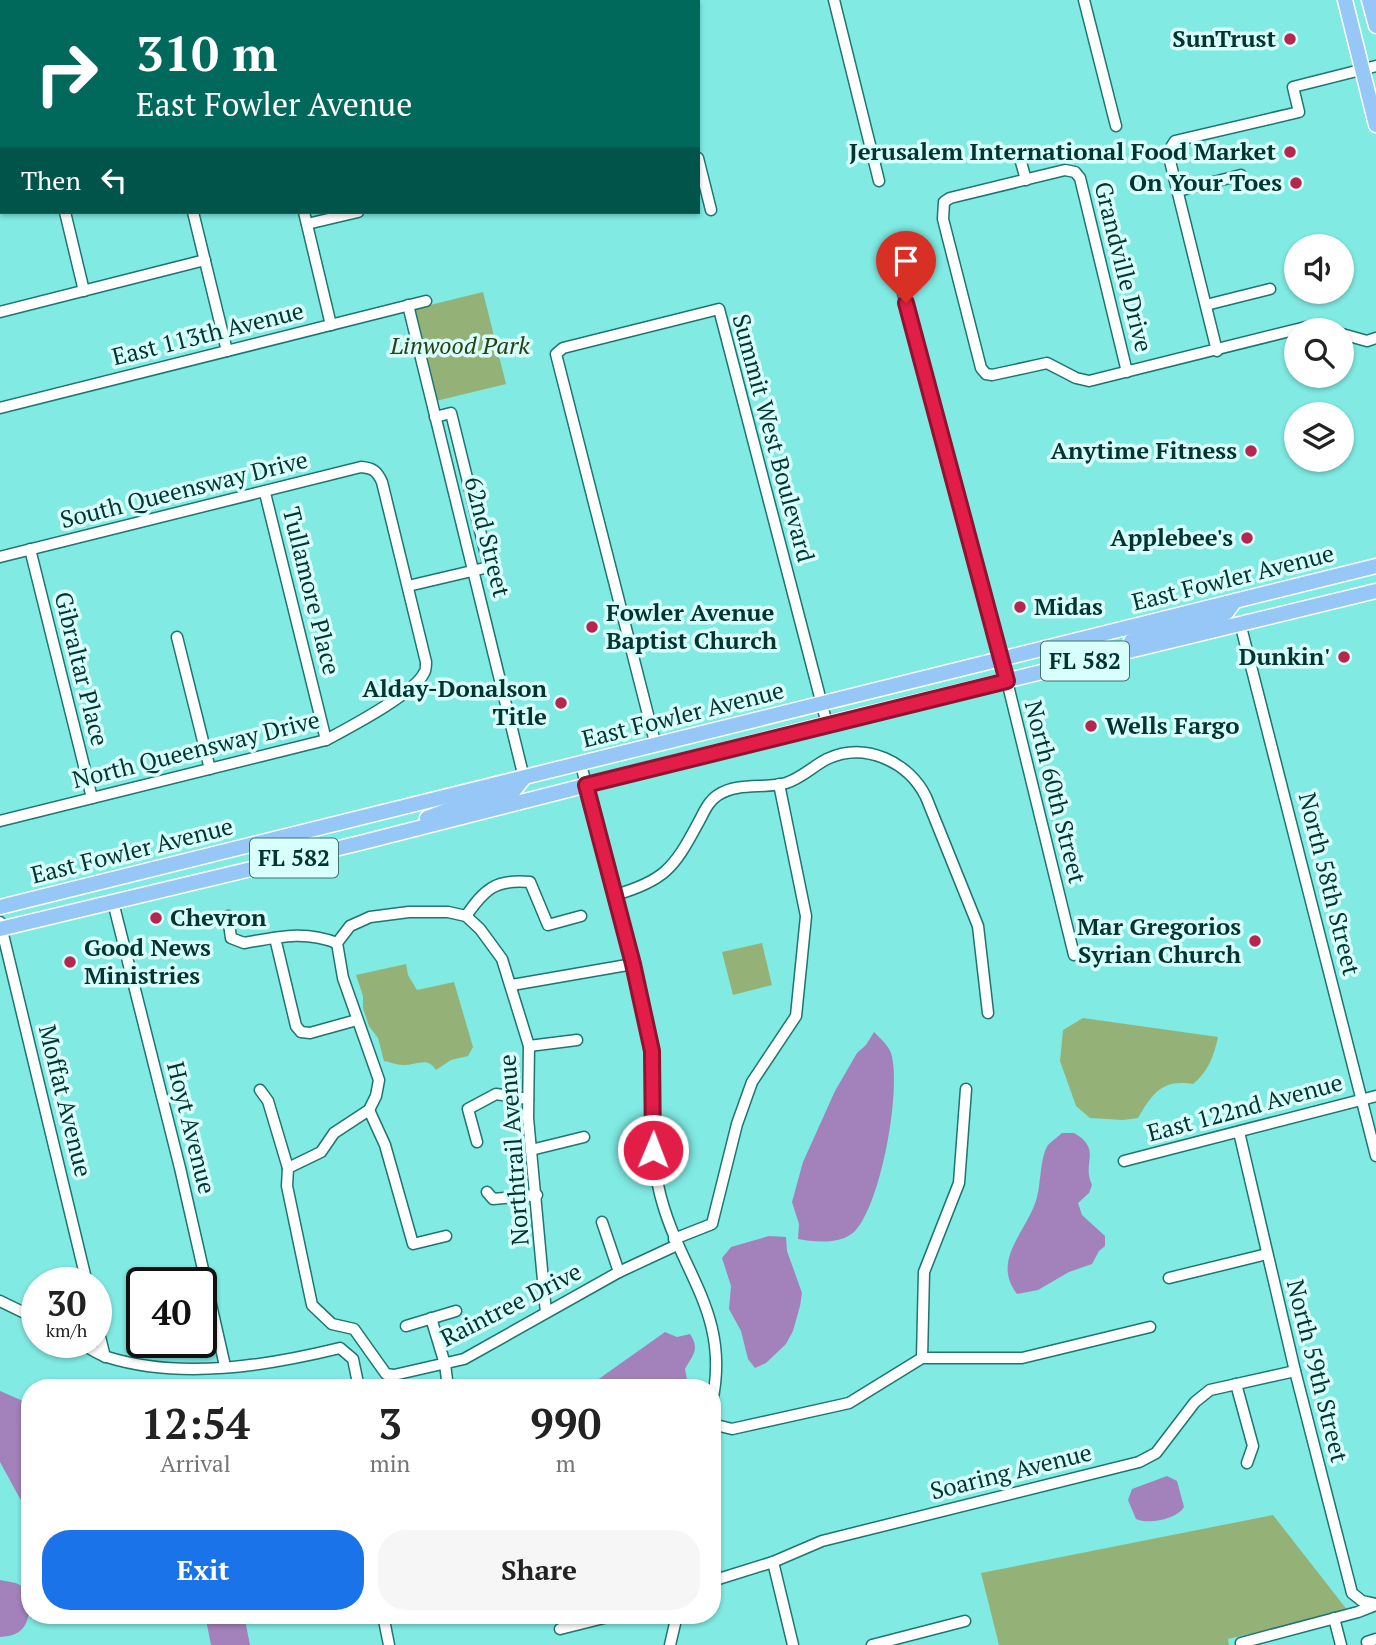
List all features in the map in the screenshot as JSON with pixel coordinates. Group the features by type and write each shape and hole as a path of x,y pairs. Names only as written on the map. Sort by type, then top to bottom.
{"main road":[{"path":"1345,0 1369,68 1376,125"},
{"path":"1370,0 1376,26"},
{"name":"East Fowler Avenue","path":"0,907 1376,566"},
{"name":"East Fowler Avenue","path":"1,927 360,843 827,724 1376,591"},
{"path":"1118,653 1122,644 1226,613 1235,601"},
{"path":"360,843 448,810 512,793 524,778"}],"street":[{"path":"834,0 879,181"},
{"path":"1084,0 1115,126"},
{"path":"1217,351 1170,149 1175,141 1299,112 1293,87 1369,68"},
{"path":"1021,162 1026,180"},
{"path":"700,165 712,210"},
{"name":"Grandville Drive","path":"1127,372 1080,178 1075,172 1065,170 950,198 944,202 942,209 981,368 986,374 1047,363 1076,378 1089,381 1217,351 1284,333"},
{"path":"1178,191 1241,175"},
{"path":"65,214 84,291"},
{"path":"194,214 227,351"},
{"path":"304,214 331,325"},
{"path":"307,224 350,214"},
{"name":"North 60th Street","path":"892,252 1007,681 1074,955"},
{"path":"0,312 205,260"},
{"path":"1206,305 1270,289"},
{"name":"East 113th Avenue","path":"0,408 426,301"},
{"name":"62nd Street","path":"408,305 524,778"},
{"name":"Summit West Boulevard","path":"656,746 556,354 563,348 719,309 827,724"},
{"path":"1354,337 1367,341 1376,338"},
{"path":"408,586 489,567 451,413 435,417"},
{"name":"South Queensway Drive","path":"0,557 361,467 377,472 382,482 408,586"},
{"name":"Tullamore Place","path":"265,493 326,740"},
{"name":"Gibraltar Place","path":"30,549 92,798"},
{"name":"North Queensway Drive","path":"0,821 326,740 374,713 416,684 425,672 426,662 408,586"},
{"name":"North 58th Street","path":"1240,623 1376,1156"},
{"path":"177,637 210,769"},
{"path":"615,895 659,877 678,861 710,802 720,794 736,788 779,784 796,779 826,759 837,755 857,752 886,758 911,774 926,797 975,917 988,1013"},
{"path":"581,764 633,964 652,1051 655,1168 658,1186 675,1242 707,1306 714,1329 716,1379"},
{"name":"Raintree Drive","path":"394,1375 464,1359 712,1224 737,1124 752,1082 796,1016 806,916 779,784"},
{"path":"466,916 490,887 513,881 530,882 548,925 581,916"},
{"name":"Hoyt Avenue","path":"113,902 180,1168 225,1366"},
{"path":"288,1168 321,1152 334,1133 369,1110 376,1096 379,1080 343,978 337,943 350,926 370,918 409,912 447,912 466,916 480,929 502,959 512,985 633,964"},
{"path":"228,916 231,938 237,942 303,934 337,943"},
{"name":"Moffat Avenue","path":"1,927 83,1267"},
{"path":"275,938 296,1026 301,1032 310,1033 358,1020"},
{"name":"Northtrail Avenue","path":"512,985 529,1046 531,1150 546,1313"},
{"path":"529,1046 578,1040"},
{"path":"922,1358 924,1272 959,1183 966,1089"},
{"path":"260,1090 268,1101 288,1168 287,1186 312,1305 332,1324 354,1329 386,1374 394,1375 395,1379"},
{"path":"477,1142 468,1109 496,1094 528,1099"},
{"name":"East 122nd Avenue","path":"1124,1161 1376,1096"},
{"path":"369,1110 385,1145 413,1244 446,1236"},
{"name":"North 59th Street","path":"1239,1132 1266,1254 1352,1593 1362,1601 1376,1605"},
{"path":"531,1150 584,1137"},
{"path":"488,1192 493,1199 537,1195"},
{"path":"602,1222 620,1272"},
{"path":"1169,1278 1266,1254"},
{"path":"0,1301 21,1311"},
{"path":"406,1326 456,1311"},
{"path":"431,1318 447,1379"},
{"path":"721,1426 732,1429 849,1403 922,1358 1022,1358 1150,1327"},
{"path":"110,1358 168,1370 285,1361 340,1348 353,1359 357,1379"},
{"name":"Soaring Avenue","path":"721,1576 773,1562 822,1541 1139,1462 1156,1452 1195,1402 1210,1390 1295,1371"},
{"path":"1236,1384 1253,1446 1247,1463"},
{"path":"773,1562 793,1645"},
{"path":"1241,1643 1272,1640 1376,1605"},
{"path":"1334,1618 1341,1645"},
{"path":"872,1645 965,1620"},
{"path":"385,1624 389,1645"},
{"path":"560,1629 580,1624"},
{"path":"670,1645 672,1624"}],"green space":[{"name":"Linwood Park","path":"483,292 506,384 436,401 414,309"},
{"path":"762,943 772,985 733,995 722,952"},
{"path":"406,964 408,975 417,990 454,982 473,1047 468,1056 451,1060 436,1070 425,1062 403,1065 384,1061 378,1038 369,1026 363,1008 363,996 356,975"},
{"path":"1083,1018 1218,1037 1210,1063 1193,1084 1174,1084 1160,1089 1138,1118 1090,1118 1076,1106 1060,1061 1063,1030"},
{"path":"1273,1515 1348,1611 1228,1639 1229,1645 999,1645 981,1573"}],"shaded area":[{"path":"874,1032 891,1053 894,1092 887,1145 873,1197 855,1231 843,1239 798,1239 799,1224 792,1202 803,1162 835,1091 857,1053"},
{"path":"1062,1133 1074,1133 1088,1145 1089,1177 1092,1185 1089,1193 1078,1203 1082,1215 1105,1236 1105,1246 1092,1264 1069,1272 1038,1290 1017,1294 1010,1281 1009,1257 1033,1209 1046,1149"},
{"path":"769,1236 786,1237 787,1251 802,1293 793,1331 786,1344 766,1363 755,1368 748,1359 741,1331 729,1309 731,1286 722,1258 731,1247"},
{"path":"665,1332 677,1337 690,1334 695,1344 685,1369 687,1379 599,1379"},
{"path":"0,1391 21,1400 21,1500 0,1462"},
{"path":"1167,1476 1177,1481 1184,1507 1175,1515 1162,1520 1136,1519 1128,1500 1132,1489"},
{"path":"0,1580 21,1586 21,1624 25,1624 17,1633 0,1637"},
{"path":"207,1624 246,1624 250,1645 211,1645"}],"place":[{"name":"SunTrust","path":"1290,39"},
{"name":"Jerusalem International Food Market","path":"1290,152"},
{"name":"On Your Toes","path":"1296,183"},
{"name":"Anytime Fitness","path":"1251,451"},
{"name":"Applebee's","path":"1247,538"},
{"name":"Midas","path":"1020,607"},
{"name":"Fowler Avenue Baptist Church","path":"592,627"},
{"name":"Dunkin'","path":"1344,657"},
{"name":"Alday-Donalson Title","path":"561,703"},
{"name":"Wells Fargo","path":"1091,726"},
{"name":"Chevron","path":"156,918"},
{"name":"Mar Gregorios Syrian Church","path":"1255,941"},
{"name":"Good News Ministries","path":"70,962"}],"route":[{"path":"653,1150 652,1051 633,964 586,785 1007,681 906,303"}]}
